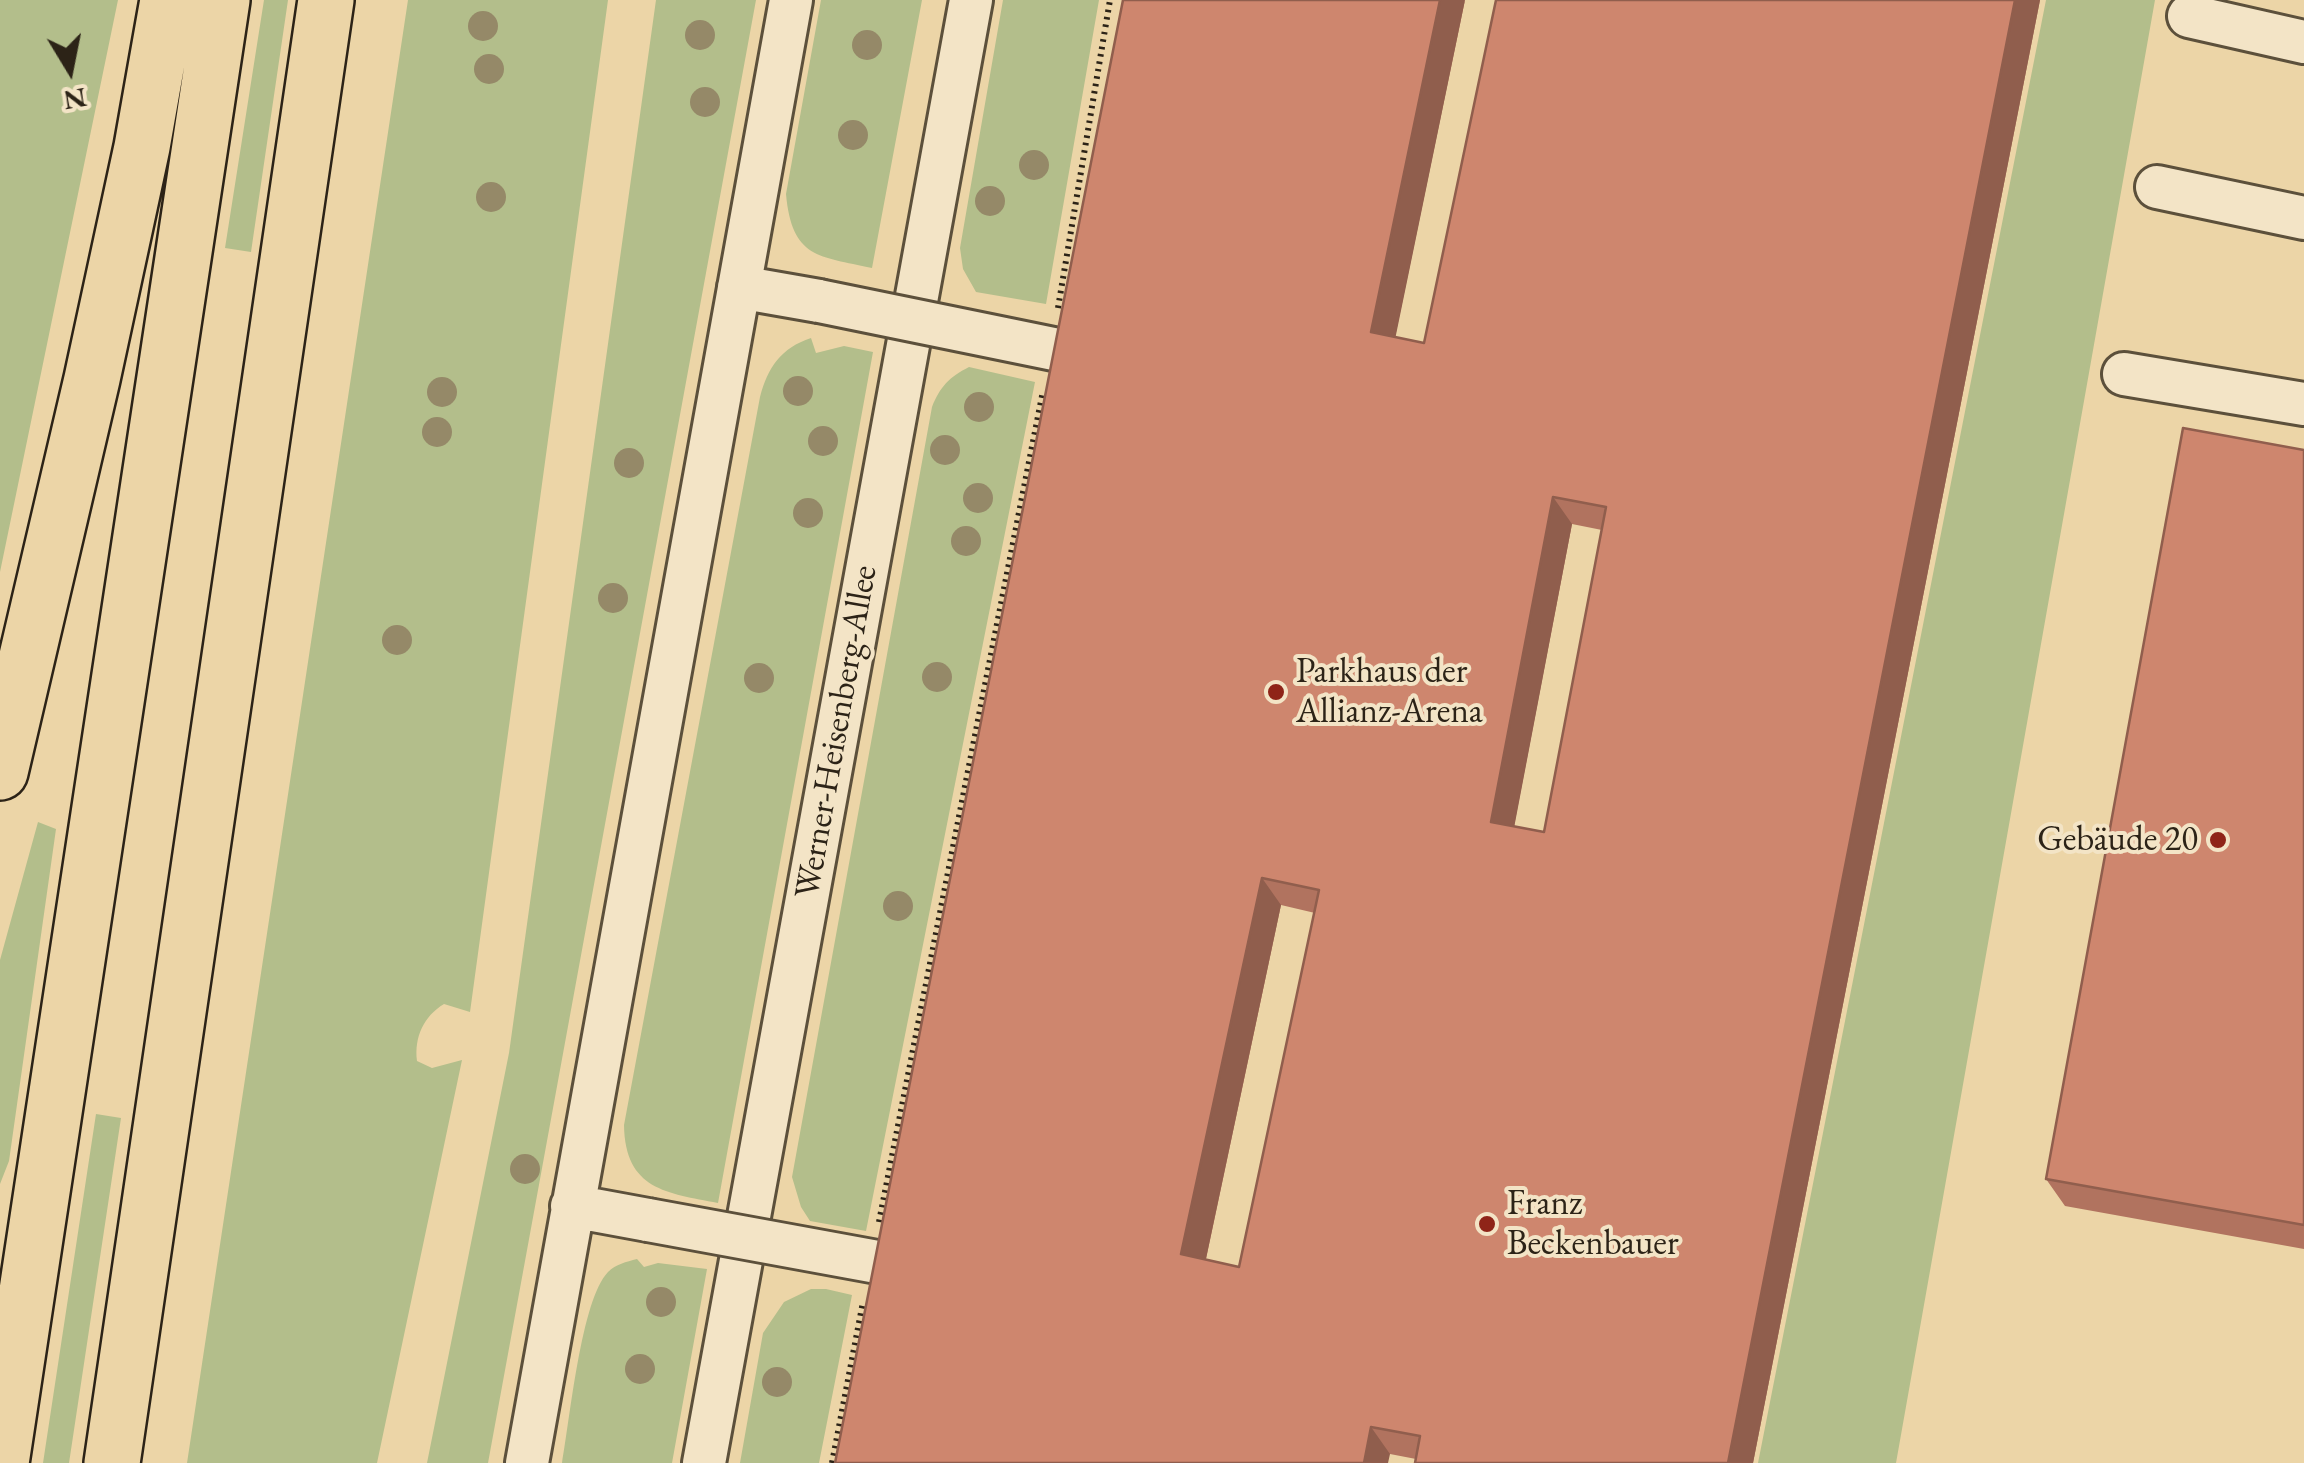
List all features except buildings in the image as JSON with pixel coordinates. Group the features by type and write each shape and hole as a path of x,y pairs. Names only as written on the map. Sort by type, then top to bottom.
{"highway":[{"path":"0,772 142,147 168,0"},
{"path":"2,1463 222,0"},
{"path":"112,1463 326,0"}],"street":[{"path":"527,1463 791,0"},
{"name":"Werner-Heisenberg-Allee","path":"704,1463 970,0"},
{"path":"2190,16 2304,42"},
{"path":"2157,187 2304,218"},
{"path":"738,287 1078,354"},
{"path":"2124,374 2304,404"},
{"path":"572,1206 648,1220 888,1250"}],"path":[{"path":"1058,310 1110,0"},
{"path":"888,1250 1044,384"},
{"path":"832,1463 864,1297"}],"green space":[{"path":"0,0 118,0 0,572"},
{"path":"264,0 288,0 251,252 225,248"},
{"path":"408,0 608,0 470,1012 444,1004 426,1021 417,1044 417,1061 432,1068 462,1060 377,1463 187,1463"},
{"path":"656,0 756,0 488,1463 427,1463 509,1053"},
{"path":"821,0 922,0 872,268 811,251 802,243 789,215 786,194"},
{"path":"1003,0 1099,0 1046,304 976,292 963,269 960,248"},
{"path":"2046,0 2155,0 1896,1463 1758,1463"},
{"path":"811,338 816,353 844,346 873,352 718,1203 666,1191 641,1176 626,1147 624,1125 760,397 777,360 791,347"},
{"path":"969,367 1035,382 866,1231 810,1221 801,1207 792,1177 932,407 946,383"},
{"path":"38,822 56,829 9,1161 0,1184 0,960"},
{"path":"96,1114 121,1118 69,1463 43,1463"},
{"path":"637,1259 644,1267 658,1263 707,1269 672,1463 562,1463 584,1333 599,1286 608,1272"},
{"path":"811,1289 852,1295 819,1463 740,1463 763,1333 784,1302"}],"place":[{"name":"Parkhaus der Allianz-Arena","path":"1276,692"},
{"name":"Gebäude 20","path":"2218,840"},
{"name":"Franz Beckenbauer","path":"1487,1224"}]}
